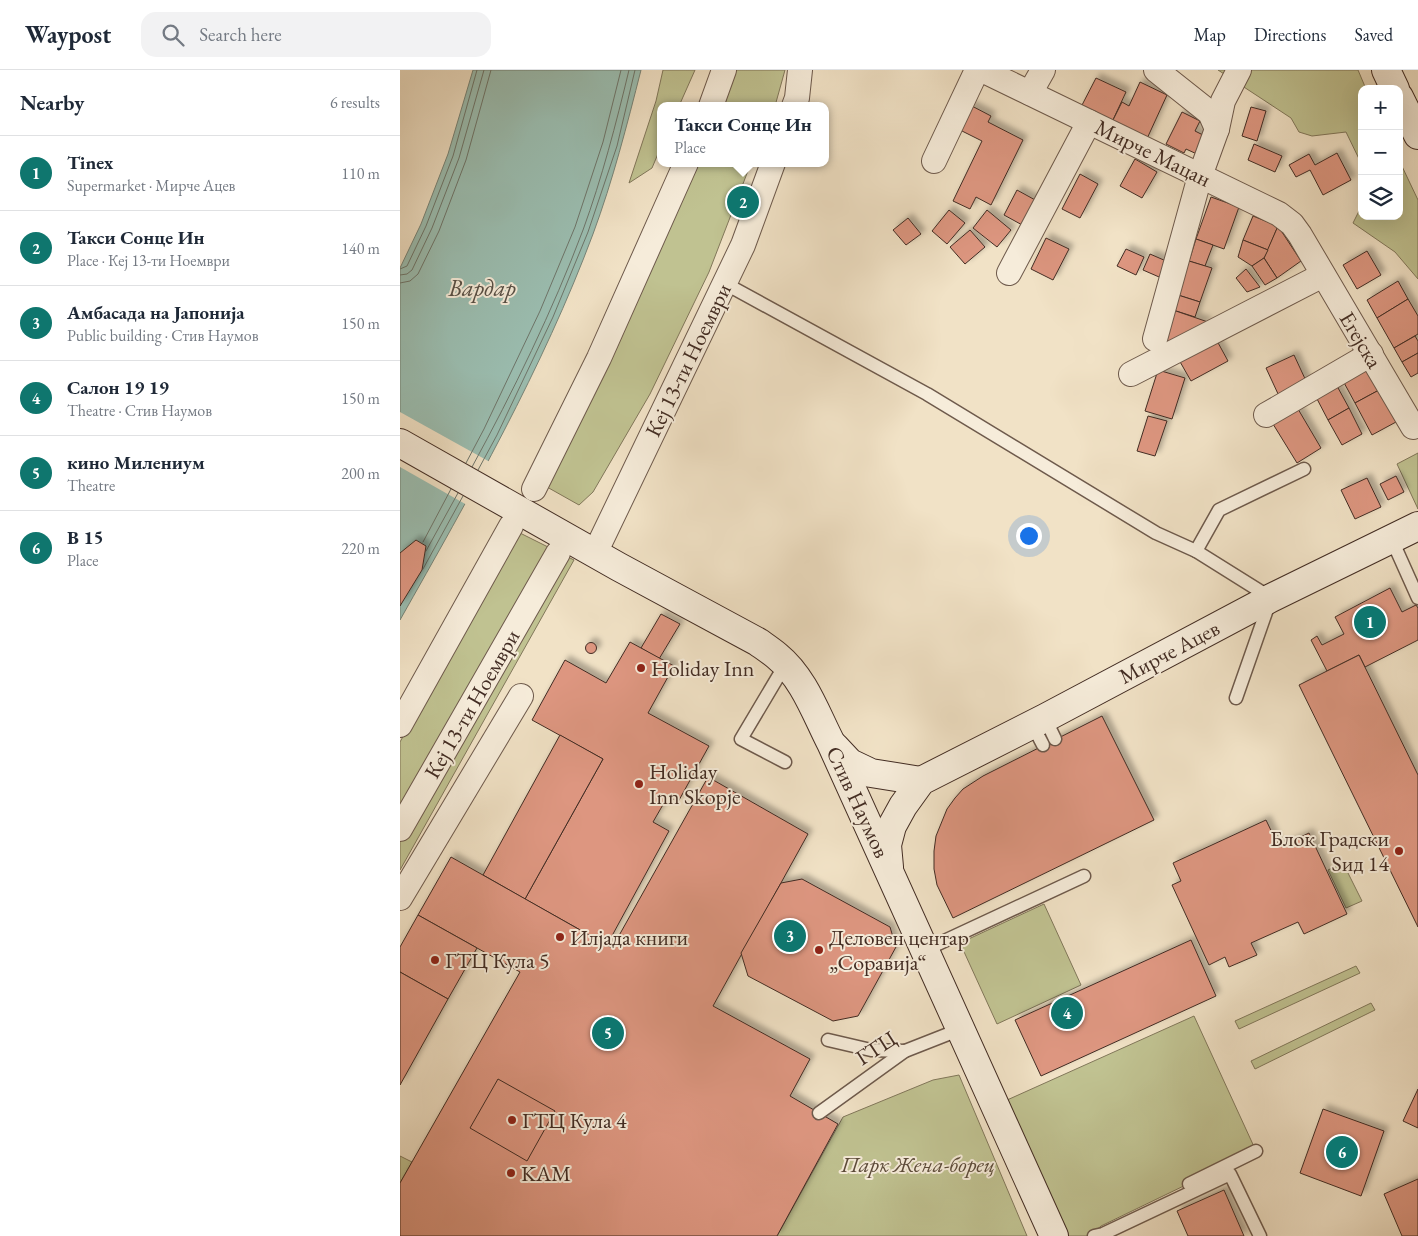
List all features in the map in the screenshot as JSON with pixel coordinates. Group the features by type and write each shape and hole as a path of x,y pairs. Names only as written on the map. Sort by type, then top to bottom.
{"street":[{"path":"712,102 724,70"},
{"path":"796,102 800,70"},
{"path":"934,161 977,70"},
{"name":"Мирче Мацан","path":"982,70 1279,214 1292,224 1310,252"},
{"path":"1030,93 1042,70"},
{"path":"1156,70 1210,113 1218,129"},
{"path":"1155,339 1200,176 1218,129 1223,101 1239,70"},
{"path":"1386,70 1393,85"},
{"path":"1403,105 1418,135"},
{"path":"1009,273 1088,122"},
{"path":"534,489 599,358 684,167"},
{"name":"Кеј 13-ти Ноември","path":"595,553 743,245 772,167"},
{"name":"Егејска","path":"1310,252 1413,428"},
{"path":"1131,374 1323,275"},
{"path":"1266,415 1371,354"},
{"name":"Стив Наумов","path":"400,442 510,515 595,553 758,642 786,664 807,693 831,744 1054,1236"},
{"path":"400,725 510,515"},
{"name":"Мирче Ацев","path":"889,871 887,845 892,826 903,806 921,781 1044,732 1271,598 1418,526"},
{"name":"Кеј 13-ти Ноември","path":"400,829 558,552"},
{"name":"Кеј 13-ти Ноември","path":"400,898 521,696"},
{"path":"831,744 850,763 858,768 871,773 921,781"}],"lane":[{"path":"724,283 927,394 1156,533 1196,551 1271,598 1236,698"},
{"path":"1196,551 1220,510 1304,469"},
{"path":"1392,540 1418,598"},
{"path":"784,762 741,739 786,664"},
{"path":"925,950 1084,876"},
{"name":"ГТЦ","path":"819,1113 905,1051 961,1029"},
{"path":"828,1040 871,1050 905,1051"},
{"path":"1090,1236 1101,1226 1256,1151"},
{"path":"1094,1236 1103,1234 1230,1174 1260,1236"}],"green space":[{"path":"663,70 695,70 681,102 657,102 657,156 652,168 629,183 656,101"},
{"path":"720,70 785,70 776,102 706,102"},
{"path":"1218,70 1358,70 1364,85 1358,85 1358,157 1346,132 1312,136 1299,132 1291,118"},
{"path":"675,167 749,167 709,272 650,394 593,492 579,505 531,478"},
{"path":"1403,168 1418,200 1418,279 1395,252 1353,223 1358,213 1358,220 1403,220"},
{"path":"1418,453 1418,509 1397,464"},
{"path":"516,531 574,560 400,870 400,742"},
{"path":"1343,863 1362,901 1346,908 1328,870"},
{"path":"1044,904 1081,985 997,1024 960,943"},
{"path":"1356,966 1360,973 1239,1029 1235,1021"},
{"path":"1371,1003 1375,1010 1255,1069 1251,1061"},
{"path":"1194,1016 1256,1151 1101,1226 1090,1236 1054,1236 996,1105"},
{"name":"Парк Жена-борец","path":"959,1075 1027,1236 777,1236 843,1117 933,1080"},
{"path":"400,1156 412,1162 400,1183"}],"water":[{"name":"Вардар","path":"473,70 641,70 600,214 552,333 479,479 400,620 400,268 421,224 448,154"}],"pier":[{"path":"400,412 490,462 467,505 400,467"}],"building":[{"path":"1096,78 1126,92 1112,122 1081,107"},
{"path":"1140,82 1167,95 1145,143 1112,122 1122,102 1129,106"},
{"path":"970,105 991,116 988,122 1023,140 991,205 976,197 970,209 953,201 982,141 958,129"},
{"path":"1251,107 1266,111 1257,141 1242,136"},
{"path":"1182,112 1200,121 1195,131 1207,137 1199,155 1186,149 1184,153 1166,144"},
{"path":"1254,144 1282,156 1275,172 1248,160"},
{"path":"1337,153 1351,180 1323,195 1310,170 1296,177 1289,165 1309,154 1315,165"},
{"path":"1135,159 1157,172 1142,198 1120,186"},
{"path":"1080,174 1098,184 1080,218 1062,209"},
{"path":"741,187 753,192 744,217 732,213"},
{"path":"1017,190 1037,201 1024,226 1004,215"},
{"path":"1211,197 1239,207 1224,249 1196,239"},
{"path":"949,210 965,223 947,244 932,231"},
{"path":"987,210 1011,230 997,247 973,228"},
{"path":"1253,216 1278,226 1268,250 1243,240"},
{"path":"908,218 921,234 906,245 893,230"},
{"path":"1278,226 1301,261 1277,278 1264,258"},
{"path":"970,230 985,247 965,264 950,247"},
{"path":"1046,238 1069,249 1053,280 1031,269"},
{"path":"1196,239 1213,245 1205,266 1189,261"},
{"path":"1243,240 1268,250 1264,258 1252,266 1238,257"},
{"path":"1126,249 1144,257 1136,275 1117,266"},
{"path":"1367,251 1381,275 1357,289 1343,265"},
{"path":"1150,254 1173,264 1166,280 1143,270"},
{"path":"1264,258 1277,278 1265,285 1252,266"},
{"path":"1189,261 1212,268 1200,302 1178,295"},
{"path":"1246,269 1260,287 1247,292 1236,278"},
{"path":"1398,281 1408,299 1377,318 1367,300"},
{"path":"1178,295 1200,302 1195,317 1173,310"},
{"path":"1408,299 1418,316 1418,334 1394,348 1377,318"},
{"path":"1173,310 1208,322 1171,346 1165,341"},
{"path":"1415,336 1418,341 1418,353 1402,362 1394,348"},
{"path":"1216,339 1228,361 1191,381 1179,360"},
{"path":"1418,353 1418,373 1411,377 1402,362"},
{"path":"1294,355 1307,383 1279,396 1266,368"},
{"path":"1365,365 1379,390 1355,403 1342,379"},
{"path":"1158,370 1185,378 1172,419 1145,411"},
{"path":"1337,386 1349,408 1328,420 1316,397"},
{"path":"1379,390 1396,422 1372,435 1355,403"},
{"path":"1349,408 1362,434 1342,445 1328,420"},
{"path":"1298,409 1321,448 1297,463 1273,424"},
{"path":"1148,416 1167,421 1155,456 1137,451"},
{"path":"1396,476 1404,492 1388,500 1380,484"},
{"path":"1367,478 1381,507 1355,519 1341,490"},
{"path":"416,540 426,546 422,570 400,606 400,553"},
{"path":"1390,588 1402,612 1416,605 1418,608 1418,640 1365,667 1359,655 1327,671 1311,640 1317,636 1322,645 1344,634 1335,617"},
{"path":"661,614 680,624 659,659 641,648"},
{"name":"Holiday Inn Skopje","path":"630,642 674,666 648,713 709,746 678,802 668,796 653,822 669,831 607,945 525,899 603,759 532,720 565,660 606,683"},
{"path":"589,643 593,643 596,648 595,652 589,653 586,650 586,646"},
{"name":"Блок Градски Sид 14","path":"1359,655 1418,775 1418,927 1299,685"},
{"path":"1102,716 1154,820 953,918 937,885 934,869 934,851 936,836 947,809 955,798 963,789 983,776"},
{"path":"560,735 603,759 525,899 483,875"},
{"path":"708,777 808,834 713,1006 810,1059 790,1096 838,1124 777,1236 400,1236 400,1183 520,972 418,915 451,857 612,948"},
{"path":"1266,820 1279,847 1309,833 1347,914 1304,934 1298,922 1251,943 1257,955 1229,967 1225,957 1209,965 1172,885 1181,881 1173,863"},
{"name":"Деловен центар „Соравија“","path":"802,879 890,927 896,947 858,1016 833,1021 748,976 741,953 781,883"},
{"name":"ГТЦ Кула 5","path":"418,915 477,948 448,999 400,972 400,947"},
{"path":"1191,940 1216,996 1041,1076 1015,1020"},
{"path":"400,972 448,999 400,1085"},
{"name":"ГТЦ Кула 4","path":"498,1079 555,1111 527,1161 470,1128"},
{"path":"1418,1089 1418,1128 1403,1121"},
{"path":"1323,1109 1384,1131 1361,1196 1300,1173"},
{"path":"1418,1179 1418,1236 1402,1236 1384,1194"},
{"path":"1224,1190 1244,1236 1188,1236 1177,1211"}],"place":[{"name":"Такси Сонце Ин","path":"743,202"},
{"name":"Tinex","path":"1370,622"},
{"name":"Holiday Inn","path":"641,668"},
{"name":"Holiday Inn Skopje","path":"639,784"},
{"name":"Блок Градски Sид 14","path":"1399,851"},
{"name":"Амбасада на Јапонија","path":"790,936"},
{"name":"Илјада книги","path":"560,937"},
{"name":"Деловен центар „Соравија“","path":"819,950"},
{"name":"ГТЦ Кула 5","path":"435,960"},
{"name":"Салон 19 19","path":"1067,1013"},
{"name":"кино Милениум","path":"608,1033"},
{"name":"ГТЦ Кула 4","path":"512,1120"},
{"name":"B 15","path":"1342,1152"},
{"name":"KAM","path":"511,1173"}]}
